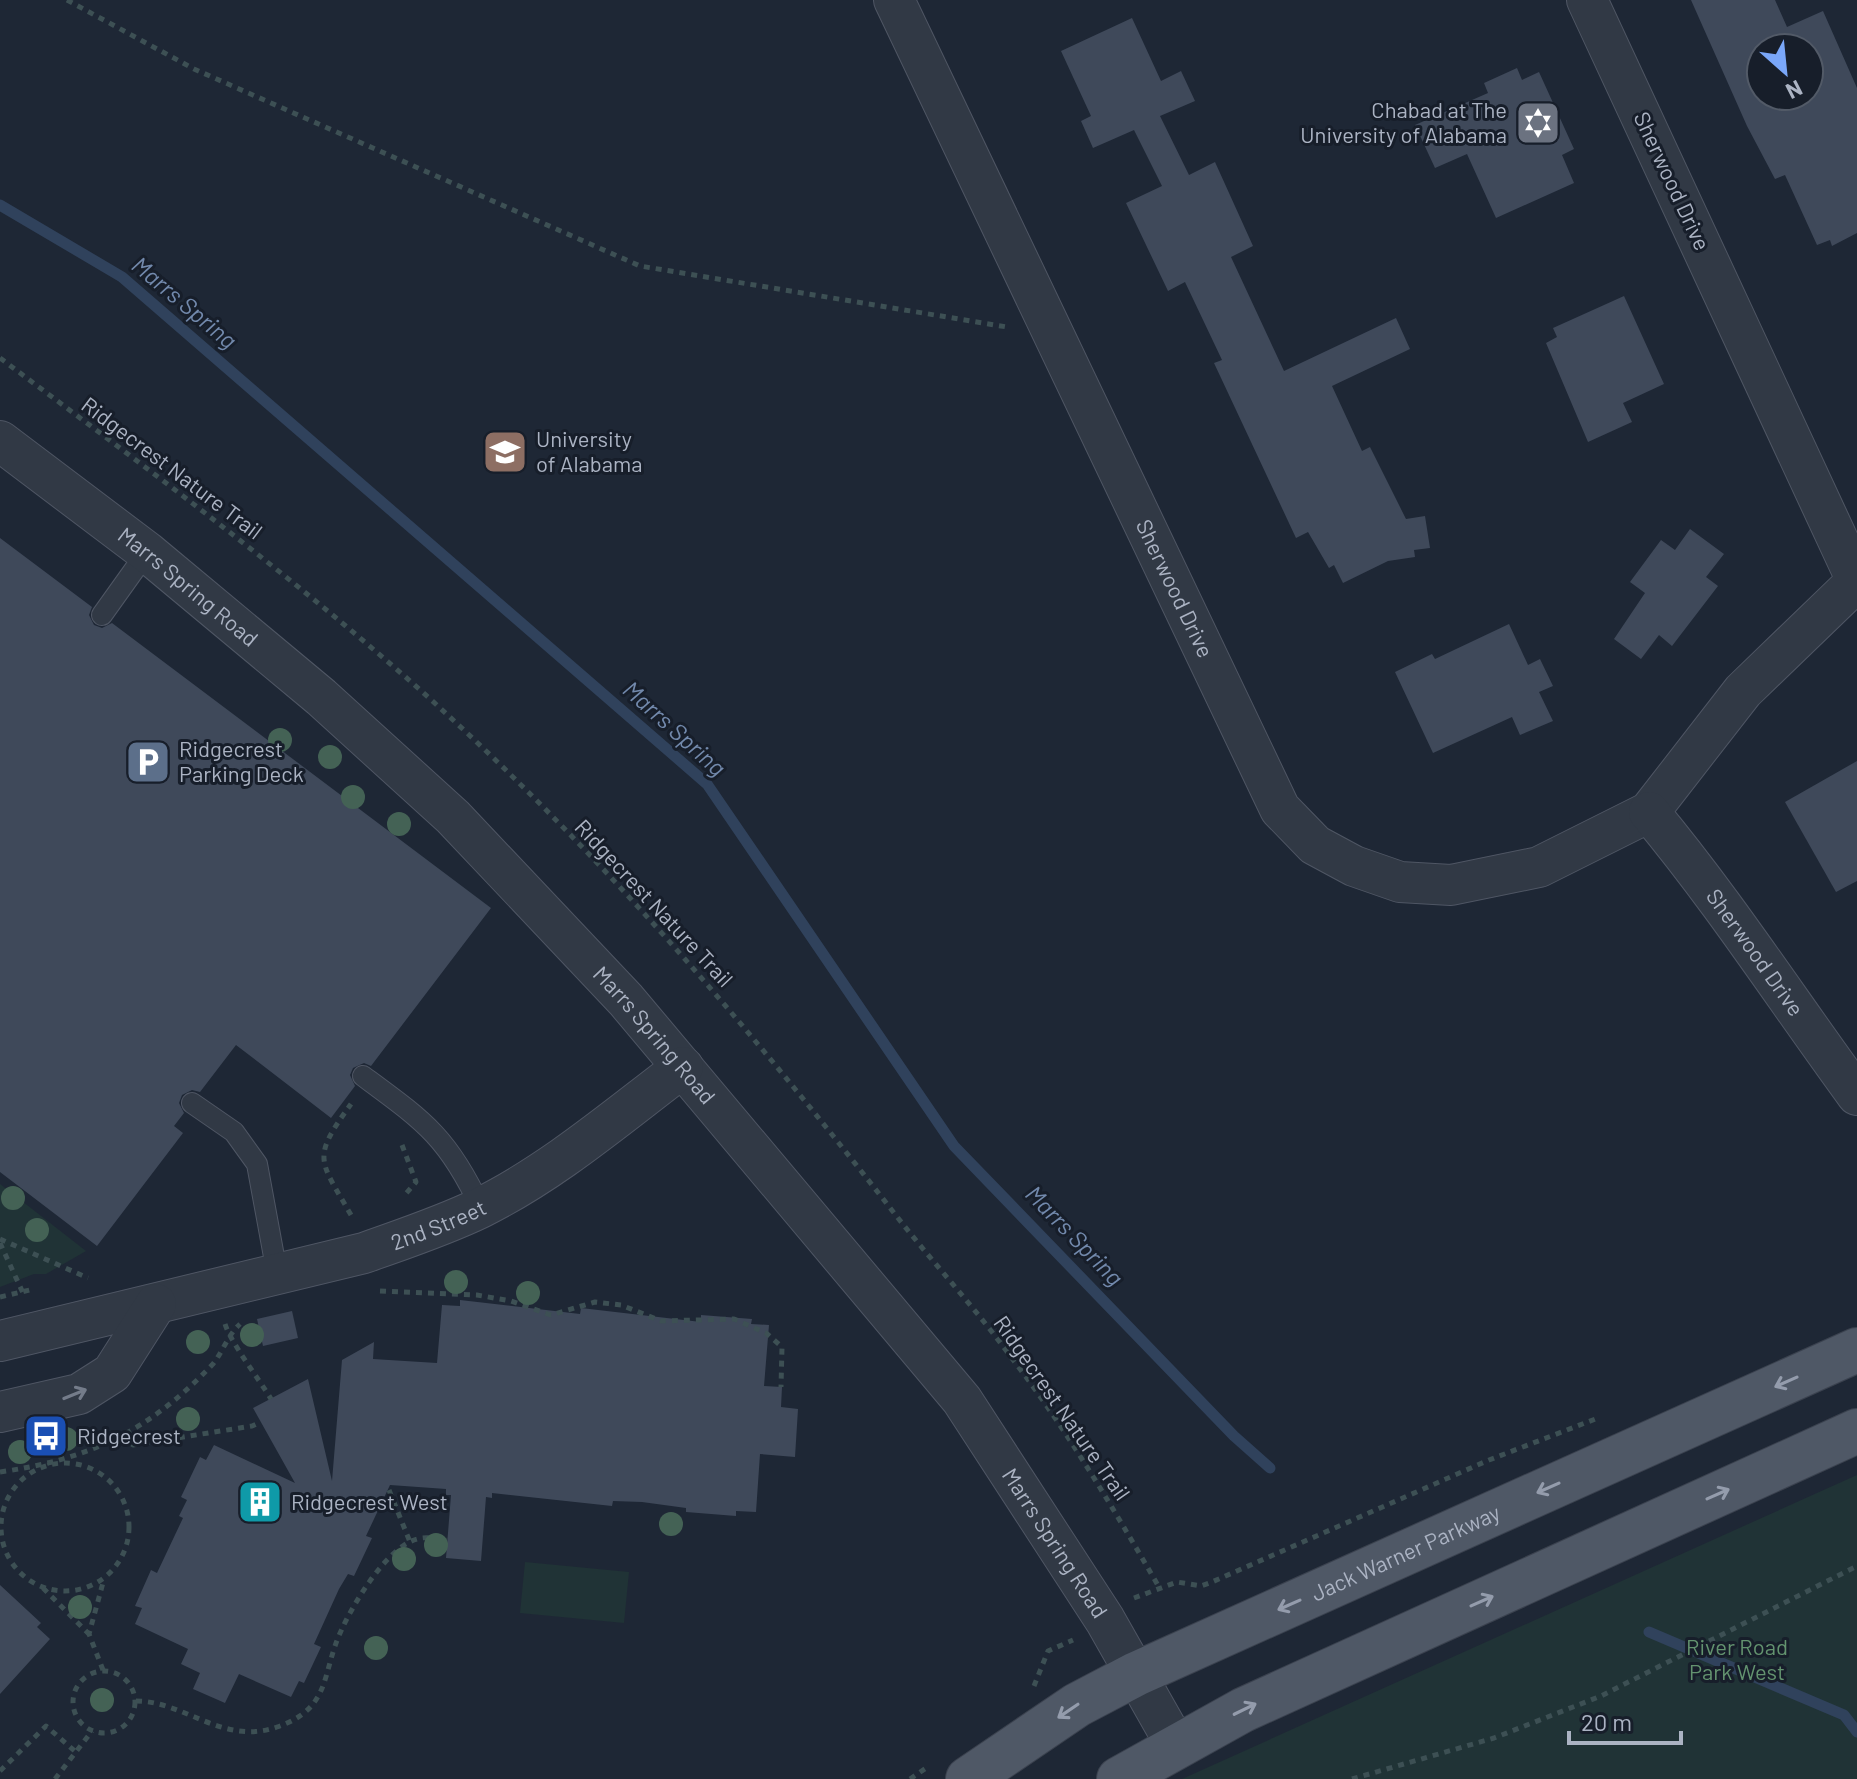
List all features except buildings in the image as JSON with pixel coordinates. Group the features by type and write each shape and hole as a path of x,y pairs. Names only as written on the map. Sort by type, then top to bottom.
{"main road":[{"name":"Jack Warner Parkway","path":"968,1779 1077,1705 1136,1674 1857,1350"},
{"path":"1119,1779 1243,1710 1857,1431"}],"street":[{"name":"Sherwood Drive","path":"894,0 1280,809 1315,845 1354,866 1400,882 1451,885 1539,867 1649,812 1743,691 1857,581 1587,0"},
{"name":"Marrs Spring Road","path":"0,441 147,552 310,687 453,817 626,1000 962,1400 1046,1525 1177,1747"},
{"name":"Sherwood Drive","path":"1649,812 1703,877 1764,969 1857,1095"},
{"name":"2nd Street","path":"0,1341 364,1253 481,1208 548,1169 683,1067"},
{"path":"0,1412 33,1408 79,1394 112,1373 156,1304"}],"lane":[{"path":"102,615 147,552"},
{"path":"363,1076 441,1138 459,1162 481,1208"},
{"path":"192,1103 234,1132 257,1164 277,1273"}],"path":[{"path":"67,0 194,69 640,266 1038,332 1054,339"},
{"name":"Ridgecrest Nature Trail","path":"0,358 205,512 308,594 412,683 569,833 694,967 777,1064 1010,1355 1095,1477 1159,1587 1177,1582 1201,1586 1475,1466 1603,1416"},
{"path":"347,1097 354,1100 332,1129 324,1145 322,1161 351,1215"},
{"path":"0,1241 89,1279"},
{"path":"0,1241 39,1331"},
{"path":"371,1291 477,1295 511,1301 551,1315 595,1302 621,1305 661,1321 734,1319 766,1333 782,1347 781,1387"},
{"path":"103,1670 89,1634 43,1587 23,1576 9,1560 1,1540 1,1518 8,1497 21,1479 122,1437 147,1423 215,1361 228,1335 250,1316"},
{"path":"228,1335 271,1399"},
{"path":"122,1437 133,1445 261,1422"},
{"path":"0,1472 80,1464 99,1472 114,1485 125,1504 129,1524 127,1544 118,1563 104,1578 75,1589 43,1587"},
{"path":"389,1490 410,1542"},
{"path":"136,1701 159,1703 214,1727 235,1730 275,1729 293,1721 320,1697 341,1631 387,1559 419,1538 447,1540"},
{"path":"1352,1779 1494,1738 1626,1686 1857,1566"},
{"path":"89,1634 104,1578"},
{"path":"103,1670 113,1671 129,1682 136,1701 130,1720 123,1727 114,1732 92,1731 77,1717 73,1696 83,1678 103,1670"},
{"path":"0,1771 46,1726 77,1753"},
{"path":"55,1779 92,1731"}],"green space":[{"path":"0,1184 86,1251 46,1274 34,1274 0,1287"},
{"name":"River Road Park West","path":"1857,1475 1857,1779 1182,1779"},
{"path":"525,1562 629,1572 624,1623 520,1613"}],"waterway":[{"name":"Marrs Spring","path":"0,205 122,277 707,784 954,1146 1234,1436 1270,1468"},
{"name":"Marrs Spring","path":"1649,1632 1844,1715 1857,1732"}],"place":[{"name":"Chabad at The University of Alabama","path":"1538,123"},
{"name":"University of Alabama","path":"505,452"},
{"name":"Ridgecrest Parking Deck","path":"148,762"},
{"name":"Ridgecrest","path":"46,1436"},
{"name":"Ridgecrest West","path":"260,1502"}]}
